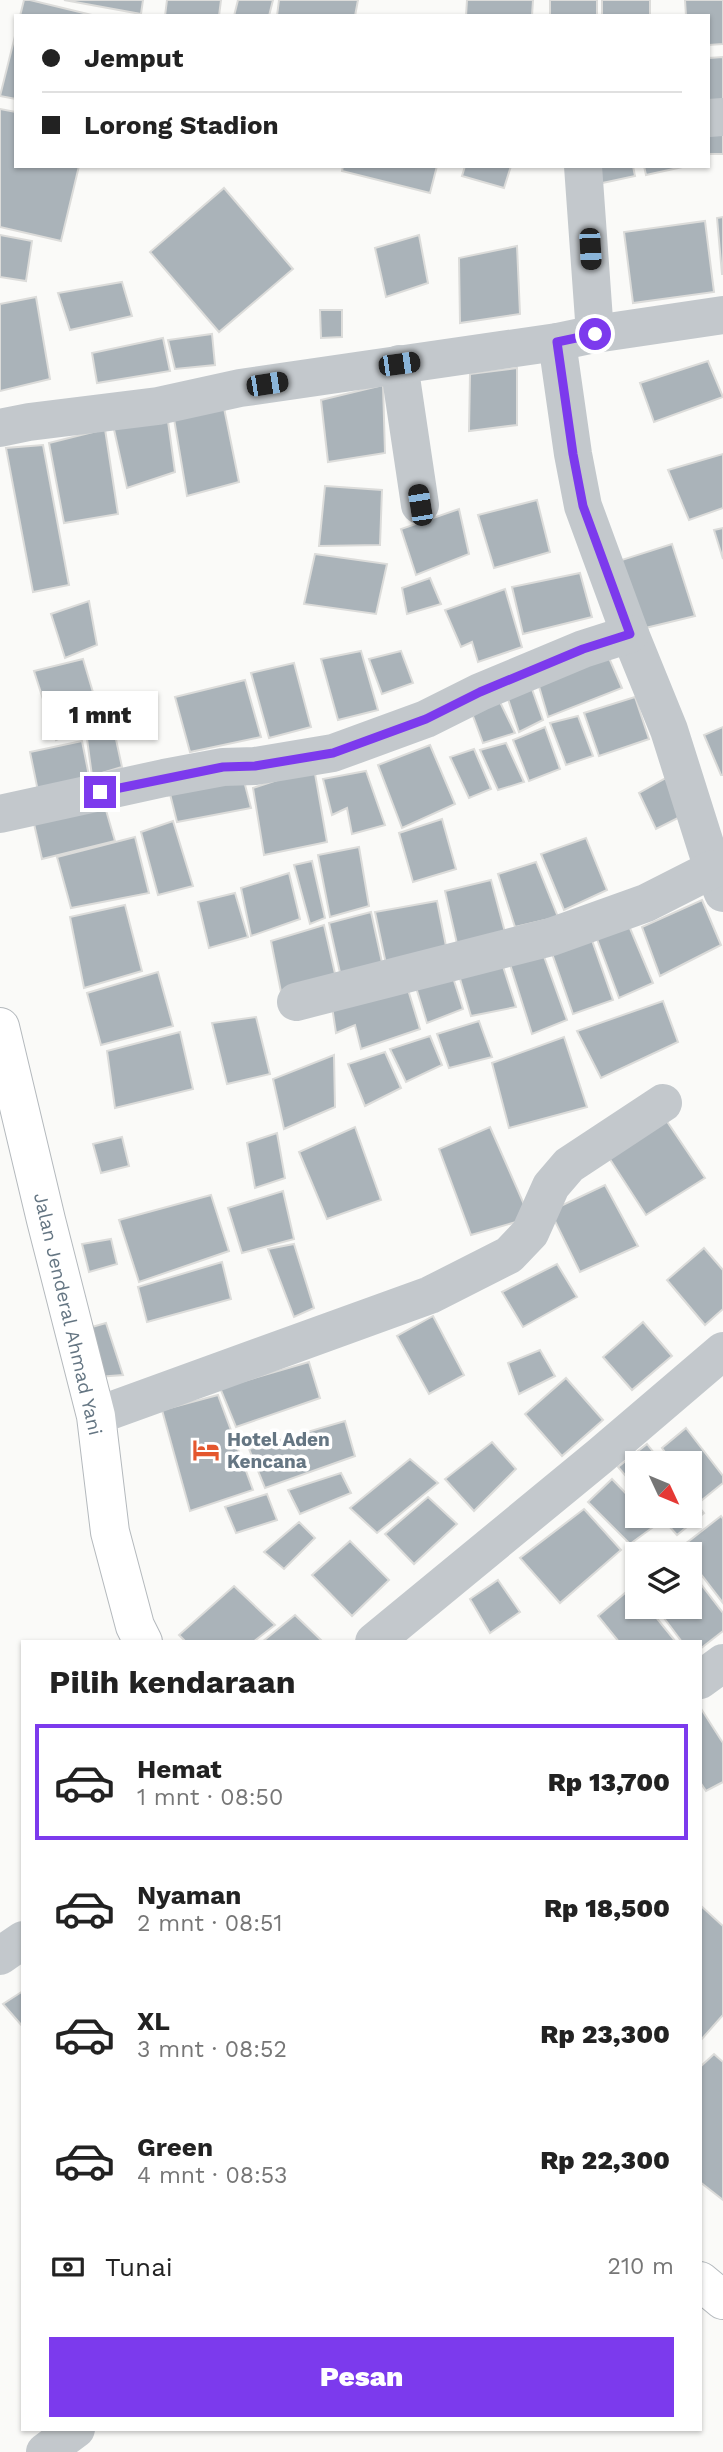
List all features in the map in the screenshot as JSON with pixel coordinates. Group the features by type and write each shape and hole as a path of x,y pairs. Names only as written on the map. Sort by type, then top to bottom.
{"highway":[{"name":"Jalan Jenderal Ahmad Yani","path":"0,1027 96,1416 110,1532 135,1626 142,1640"},
{"path":"702,2283 723,2300"}],"street":[{"path":"583,168 595,334"},
{"path":"0,428 158,406 240,388 557,342 723,314"},
{"path":"296,1002 551,937 718,881 669,730 583,506 557,342"},
{"path":"399,364 420,505"},
{"path":"0,814 199,772 333,753 426,719 480,692 583,649 630,634"},
{"path":"96,1416 430,1295 509,1255 530,1233 551,1186 569,1165 663,1103"},
{"path":"376,1640 723,1351"},
{"path":"702,1679 723,1663"},
{"path":"0,1956 21,1941"},
{"path":"45,2452 73,2431"}],"building":[{"path":"24,0 30,0 88,14 20,14"},
{"path":"64,0 143,0 141,14"},
{"path":"167,0 221,0 219,14 165,14"},
{"path":"238,0 273,0 270,14 234,14"},
{"path":"279,0 358,0 355,14 277,14"},
{"path":"467,0 533,0 532,14 466,14"},
{"path":"550,0 597,0 597,14 550,14"},
{"path":"602,0 650,0 650,14 602,14"},
{"path":"685,0 723,0 723,44 710,45 710,14 686,14"},
{"path":"14,40 14,99 0,96"},
{"path":"723,57 723,102 710,103 710,58"},
{"path":"0,109 14,112 14,168 79,168 61,241 0,227"},
{"path":"710,120 723,120 723,154 710,154"},
{"path":"343,168 436,168 430,193 342,171"},
{"path":"464,168 510,168 504,188 462,176"},
{"path":"589,168 633,168 635,176 593,185"},
{"path":"644,168 678,168 646,175"},
{"path":"224,188 293,269 219,332 150,252"},
{"path":"723,217 723,274 722,274 717,218"},
{"path":"705,221 714,292 633,303 624,232"},
{"path":"0,235 32,241 26,281 0,277"},
{"path":"419,235 428,283 386,297 375,248"},
{"path":"517,246 520,314 460,323 459,258"},
{"path":"122,282 132,316 70,330 58,293"},
{"path":"36,297 50,379 0,391 0,304"},
{"path":"320,310 342,310 342,337 321,338"},
{"path":"212,334 215,365 175,369 168,340"},
{"path":"163,338 170,371 97,383 92,353"},
{"path":"708,361 723,397 654,422 640,383"},
{"path":"517,368 517,425 469,431 470,374"},
{"path":"383,385 385,453 328,462 321,400"},
{"path":"224,408 239,482 187,496 173,413"},
{"path":"167,414 175,472 127,488 113,425"},
{"path":"105,429 118,514 64,523 49,443"},
{"path":"43,445 69,585 33,592 6,448"},
{"path":"723,454 723,508 689,520 668,470"},
{"path":"325,486 382,490 380,545 319,546"},
{"path":"537,500 550,552 494,568 478,515"},
{"path":"459,509 469,554 416,575 401,529"},
{"path":"723,528 723,559 714,530"},
{"path":"672,544 695,616 637,630 609,564"},
{"path":"315,554 387,564 376,614 304,604"},
{"path":"580,573 592,617 523,634 512,587"},
{"path":"430,578 441,604 407,614 402,588"},
{"path":"505,589 522,647 478,662 472,642 461,647 445,610"},
{"path":"89,601 97,645 65,658 51,614"},
{"path":"603,644 622,688 548,717 535,673"},
{"path":"361,651 378,710 338,720 321,659"},
{"path":"401,651 413,683 382,694 369,659"},
{"path":"83,659 101,719 56,740 34,671"},
{"path":"294,663 311,727 269,738 251,673"},
{"path":"528,678 543,720 519,732 504,687"},
{"path":"245,680 261,737 190,752 175,697"},
{"path":"635,697 649,739 599,756 584,713"},
{"path":"499,700 515,733 483,743 470,708"},
{"path":"578,716 593,756 566,765 550,723"},
{"path":"545,727 560,769 529,781 513,740"},
{"path":"723,727 723,775 721,775 704,735"},
{"path":"114,730 122,767 92,776 87,739"},
{"path":"82,741 92,791 40,801 30,752"},
{"path":"506,743 524,782 498,790 480,750"},
{"path":"430,745 455,804 402,828 378,765"},
{"path":"474,749 491,789 469,798 450,757"},
{"path":"314,768 327,842 264,855 253,788"},
{"path":"366,771 385,825 352,834 347,808 332,815 323,779"},
{"path":"243,777 251,808 177,822 169,790"},
{"path":"666,778 682,816 656,829 639,793"},
{"path":"101,793 115,841 42,859 32,815"},
{"path":"442,819 456,869 413,882 399,833"},
{"path":"173,821 193,886 158,895 141,832"},
{"path":"135,837 149,893 71,908 57,857"},
{"path":"586,838 607,890 564,910 541,854"},
{"path":"359,847 369,906 330,917 318,855"},
{"path":"312,861 325,918 310,924 294,865"},
{"path":"536,862 558,917 515,927 498,874"},
{"path":"289,873 300,919 251,936 241,888"},
{"path":"491,880 506,936 458,948 445,891"},
{"path":"235,893 248,937 209,948 198,902"},
{"path":"702,900 721,945 660,976 642,927"},
{"path":"437,901 447,951 386,964 375,912"},
{"path":"125,905 142,971 84,988 70,917"},
{"path":"371,912 383,967 341,977 329,923"},
{"path":"624,914 653,983 619,998 591,923"},
{"path":"324,925 336,978 281,992 271,941"},
{"path":"588,929 613,1000 573,1014 548,942"},
{"path":"542,951 567,1020 532,1034 509,961"},
{"path":"499,954 516,1007 471,1016 458,972"},
{"path":"450,968 463,1009 427,1023 414,981"},
{"path":"158,972 173,1026 101,1045 87,993"},
{"path":"406,983 420,1029 361,1049 355,1025 336,1033 331,1000"},
{"path":"663,1001 678,1042 601,1078 577,1031"},
{"path":"256,1017 270,1074 227,1084 212,1023"},
{"path":"479,1021 492,1057 449,1068 437,1034"},
{"path":"180,1032 193,1089 115,1108 107,1051"},
{"path":"430,1036 442,1065 406,1082 390,1049"},
{"path":"564,1037 587,1107 509,1128 492,1063"},
{"path":"385,1052 401,1088 365,1106 348,1064"},
{"path":"334,1055 335,1107 284,1129 273,1079"},
{"path":"664,1117 705,1178 646,1215 604,1150"},
{"path":"355,1127 381,1200 327,1219 299,1152"},
{"path":"490,1127 530,1218 471,1235 439,1149"},
{"path":"277,1133 285,1178 255,1188 247,1143"},
{"path":"122,1137 129,1166 101,1173 93,1144"},
{"path":"605,1185 638,1246 580,1272 550,1211"},
{"path":"283,1191 294,1239 242,1253 228,1208"},
{"path":"211,1195 229,1251 139,1282 119,1220"},
{"path":"111,1239 117,1264 89,1272 82,1244"},
{"path":"294,1244 314,1308 294,1317 268,1249"},
{"path":"704,1248 723,1270 723,1309 705,1325 667,1280"},
{"path":"222,1262 231,1299 147,1322 138,1287"},
{"path":"557,1264 577,1297 523,1327 502,1292"},
{"path":"433,1316 464,1375 429,1394 397,1336"},
{"path":"643,1322 672,1356 632,1390 603,1357"},
{"path":"106,1323 123,1375 97,1377 85,1329"},
{"path":"540,1350 555,1376 519,1394 508,1363"},
{"path":"309,1362 320,1398 236,1427 220,1388"},
{"path":"566,1378 603,1420 562,1456 525,1414"},
{"name":"Hotel Aden Kencana","path":"218,1395 253,1490 190,1511 162,1410"},
{"path":"345,1421 355,1456 265,1488 249,1449"},
{"path":"686,1428 723,1476 723,1483 702,1500 702,1451 664,1451 662,1448"},
{"path":"492,1442 516,1469 474,1511 445,1479"},
{"path":"647,1444 653,1451 638,1451"},
{"path":"410,1459 438,1483 377,1533 350,1508"},
{"path":"625,1461 625,1475 618,1467"},
{"path":"341,1473 351,1493 300,1514 288,1490"},
{"path":"612,1479 625,1493 625,1528 652,1528 633,1542 628,1542 588,1502"},
{"path":"267,1494 277,1520 236,1533 225,1507"},
{"path":"428,1497 457,1524 414,1564 385,1534"},
{"path":"584,1509 621,1550 560,1603 520,1558"},
{"path":"721,1516 723,1603 702,1576 702,1542 688,1542"},
{"path":"299,1522 315,1538 284,1569 264,1552"},
{"path":"671,1528 686,1528 677,1535"},
{"path":"350,1541 389,1580 352,1616 312,1575"},
{"path":"498,1580 520,1612 490,1633 470,1599"},
{"path":"234,1586 275,1625 256,1640 184,1640 179,1635"},
{"path":"702,1586 723,1613 723,1631 702,1647 702,1640 680,1640 665,1619 702,1619"},
{"path":"625,1593 625,1619 657,1619 674,1640 617,1640 598,1616"},
{"path":"295,1615 321,1640 264,1640"},
{"path":"702,1710 723,1743 723,1782 706,1791 702,1785"},
{"path":"702,1907 723,1926 723,2015 702,2039"},
{"path":"21,1992 21,2025 3,2004"},
{"path":"714,2054 723,2062 723,2200 702,2184 702,2065"}],"place":[{"name":"Hotel Aden Kencana","path":"206,1450"}],"route":[{"path":"100,792 223,767 255,766 333,753 426,719 480,692 583,649 630,634 583,506 557,342 595,334"}]}
